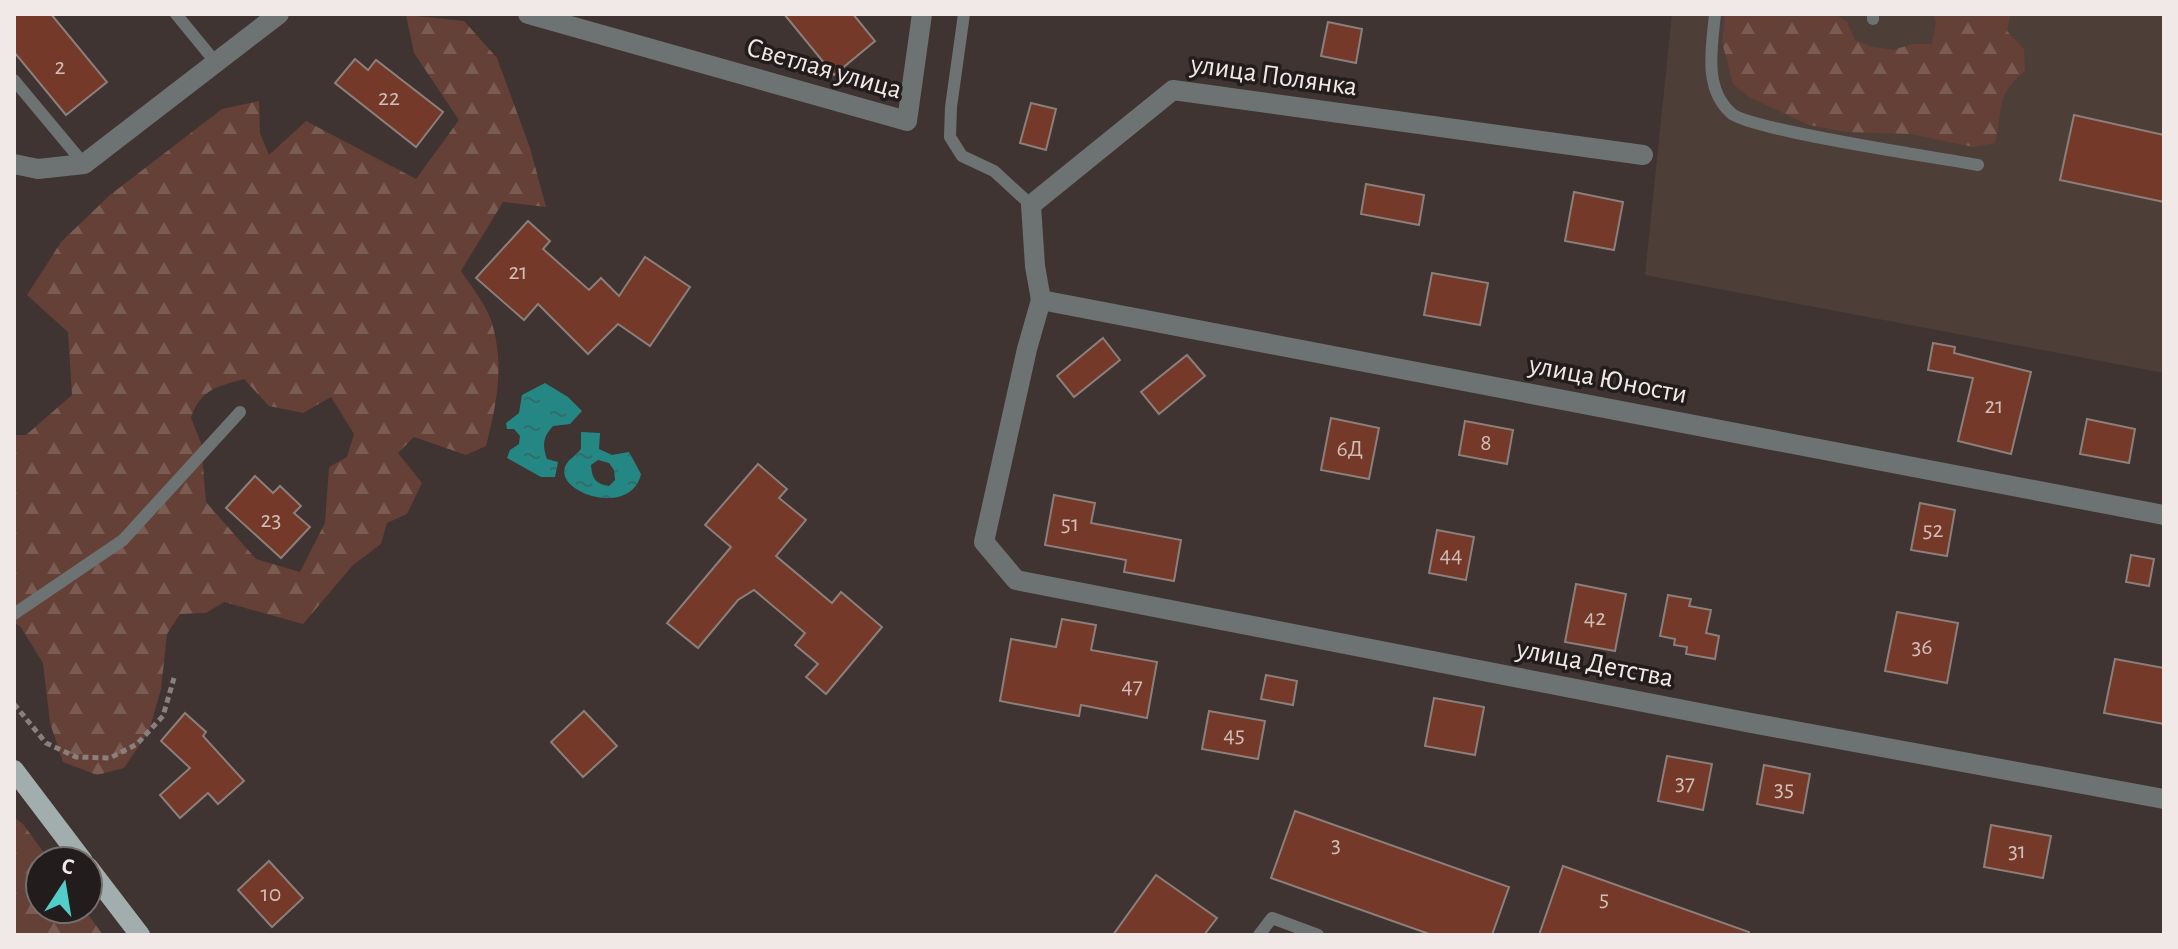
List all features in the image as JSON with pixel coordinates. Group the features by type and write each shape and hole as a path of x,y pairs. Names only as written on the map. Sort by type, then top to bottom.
{"main road":[{"path":"14,770 71,845"},
{"path":"104,888 140,935"}],"street":[{"path":"14,164 38,169 84,164 279,14"},
{"name":"Светлая улица","path":"528,14 907,121 922,14"},
{"name":"улица Полянка","path":"1031,205 1173,90 1643,155"},
{"path":"1031,205 1035,266 1041,300"},
{"name":"улица Юности","path":"1041,300 2164,515"},
{"name":"улица Детства","path":"1041,300 984,542 1016,580 1746,722 2164,799"}],"lane":[{"path":"176,14 217,64"},
{"path":"964,14 950,137 962,156 994,171 1031,205"},
{"path":"1715,14 1711,54 1714,90 1732,115 1787,130 1978,165"},
{"path":"14,80 84,164"},
{"path":"14,614 123,540 240,412"},
{"path":"1259,935 1272,918 1318,935"}],"path":[{"path":"14,704 46,743 76,757 110,758 137,744 163,716 174,678"}],"shaded area":[{"path":"1672,14 2164,14 2164,373 1645,275"}],"green space":[{"path":"1725,14 1835,14 1847,22 1855,40 1893,50 1912,44 1932,44 1936,22 1933,14 2010,14 2007,31 2024,49 2025,71 2004,96 1995,143 1973,147 1911,134 1847,132 1809,125 1749,97 1733,84 1722,42"},
{"path":"406,15 464,21 497,58 530,148 546,207 503,202 461,271 491,320 498,352 496,399 486,446 466,455 414,437 398,453 422,483 407,514 387,523 381,544 353,565 303,624 224,602 206,613 180,614 167,634 161,689 149,731 124,768 97,775 63,762 50,723 43,663 20,626 14,623 14,435 26,435 72,395 68,332 27,295 61,242 110,195 222,109 259,101 260,133 269,155 306,121 416,179 459,120 414,53","holes":["244,379 269,406 303,413 331,397 354,434 347,457 329,467 325,523 300,572 256,559 206,502 201,443 191,418 195,408 211,391"]},
{"path":"14,817 38,845 24,845 24,925 96,925 103,935 14,935"}],"water":[{"path":"545,383 568,397 582,411 570,424 553,426 545,438 547,459 558,462 555,477 541,477 507,458 510,450 519,444 520,436 514,429 507,429 506,423 519,413 522,395"},
{"path":"581,432 600,433 599,449 612,455 629,452 641,474 634,488 623,496 608,498 579,491 569,483 564,473 567,463 581,449","holes":["598,460 609,463 615,480 609,486 595,480 591,465"]}],"building":[{"path":"14,14 51,14 107,82 66,115 14,52"},
{"path":"784,14 853,14 875,41 834,75"},
{"path":"1328,22 1362,29 1356,63 1321,56"},
{"path":"355,59 368,70 376,60 443,112 416,147 335,83"},
{"path":"1031,103 1056,109 1046,150 1020,143"},
{"path":"2074,115 2164,135 2164,202 2060,180"},
{"path":"1366,184 1424,195 1419,225 1361,214"},
{"path":"1574,192 1623,202 1614,250 1565,241"},
{"path":"528,221 550,241 543,249 589,290 601,278 619,296 645,257 690,287 650,346 618,324 588,354 538,304 524,320 476,278"},
{"path":"1432,273 1488,283 1480,325 1424,315"},
{"path":"1103,338 1120,360 1074,397 1057,376"},
{"path":"1933,343 1955,347 1954,353 2031,372 2011,454 1958,441 1973,378 1928,370"},
{"path":"1187,355 1205,376 1159,414 1141,392"},
{"path":"1331,418 1379,428 1369,479 1321,470"},
{"path":"2087,419 2135,429 2129,463 2080,454"},
{"path":"1465,421 1513,430 1507,464 1459,455"},
{"path":"758,464 787,489 779,498 806,520 776,556 832,603 841,592 882,627 826,694 806,677 818,664 795,645 805,633 754,590 738,600 698,648 667,623 731,547 705,525"},
{"path":"255,476 273,493 280,486 301,506 294,513 310,527 281,558 226,508"},
{"path":"1054,495 1095,503 1091,523 1181,540 1174,581 1124,572 1126,560 1045,545"},
{"path":"1920,503 1955,510 1947,556 1911,550"},
{"path":"1437,530 1474,537 1466,580 1429,573"},
{"path":"2131,555 2154,559 2149,586 2126,582"},
{"path":"1576,584 1626,594 1615,651 1565,642"},
{"path":"1668,595 1691,599 1689,606 1711,610 1706,633 1719,636 1715,659 1686,654 1687,647 1674,645 1675,639 1660,636"},
{"path":"1897,612 1958,623 1947,683 1885,671"},
{"path":"1062,619 1096,625 1091,650 1157,662 1147,718 1081,705 1079,716 1000,701 1011,639 1056,647"},
{"path":"2115,659 2164,668 2164,724 2104,713"},
{"path":"1266,675 1297,681 1293,705 1261,699"},
{"path":"1434,698 1484,707 1475,755 1425,746"},
{"path":"584,711 617,746 583,777 551,742"},
{"path":"1209,711 1265,721 1258,759 1202,749"},
{"path":"185,713 206,732 203,736 244,781 218,804 208,793 180,818 160,795 190,768 161,741"},
{"path":"1667,756 1712,764 1703,810 1658,801"},
{"path":"1764,765 1810,774 1803,813 1757,804"},
{"path":"1295,811 1509,887 1492,935 1432,935 1271,878"},
{"path":"1991,825 2051,836 2043,878 1984,867"},
{"path":"269,861 303,898 272,927 238,890"},
{"path":"1563,866 1749,932 1748,935 1539,935"},
{"path":"1156,875 1217,918 1204,935 1113,935"}]}
